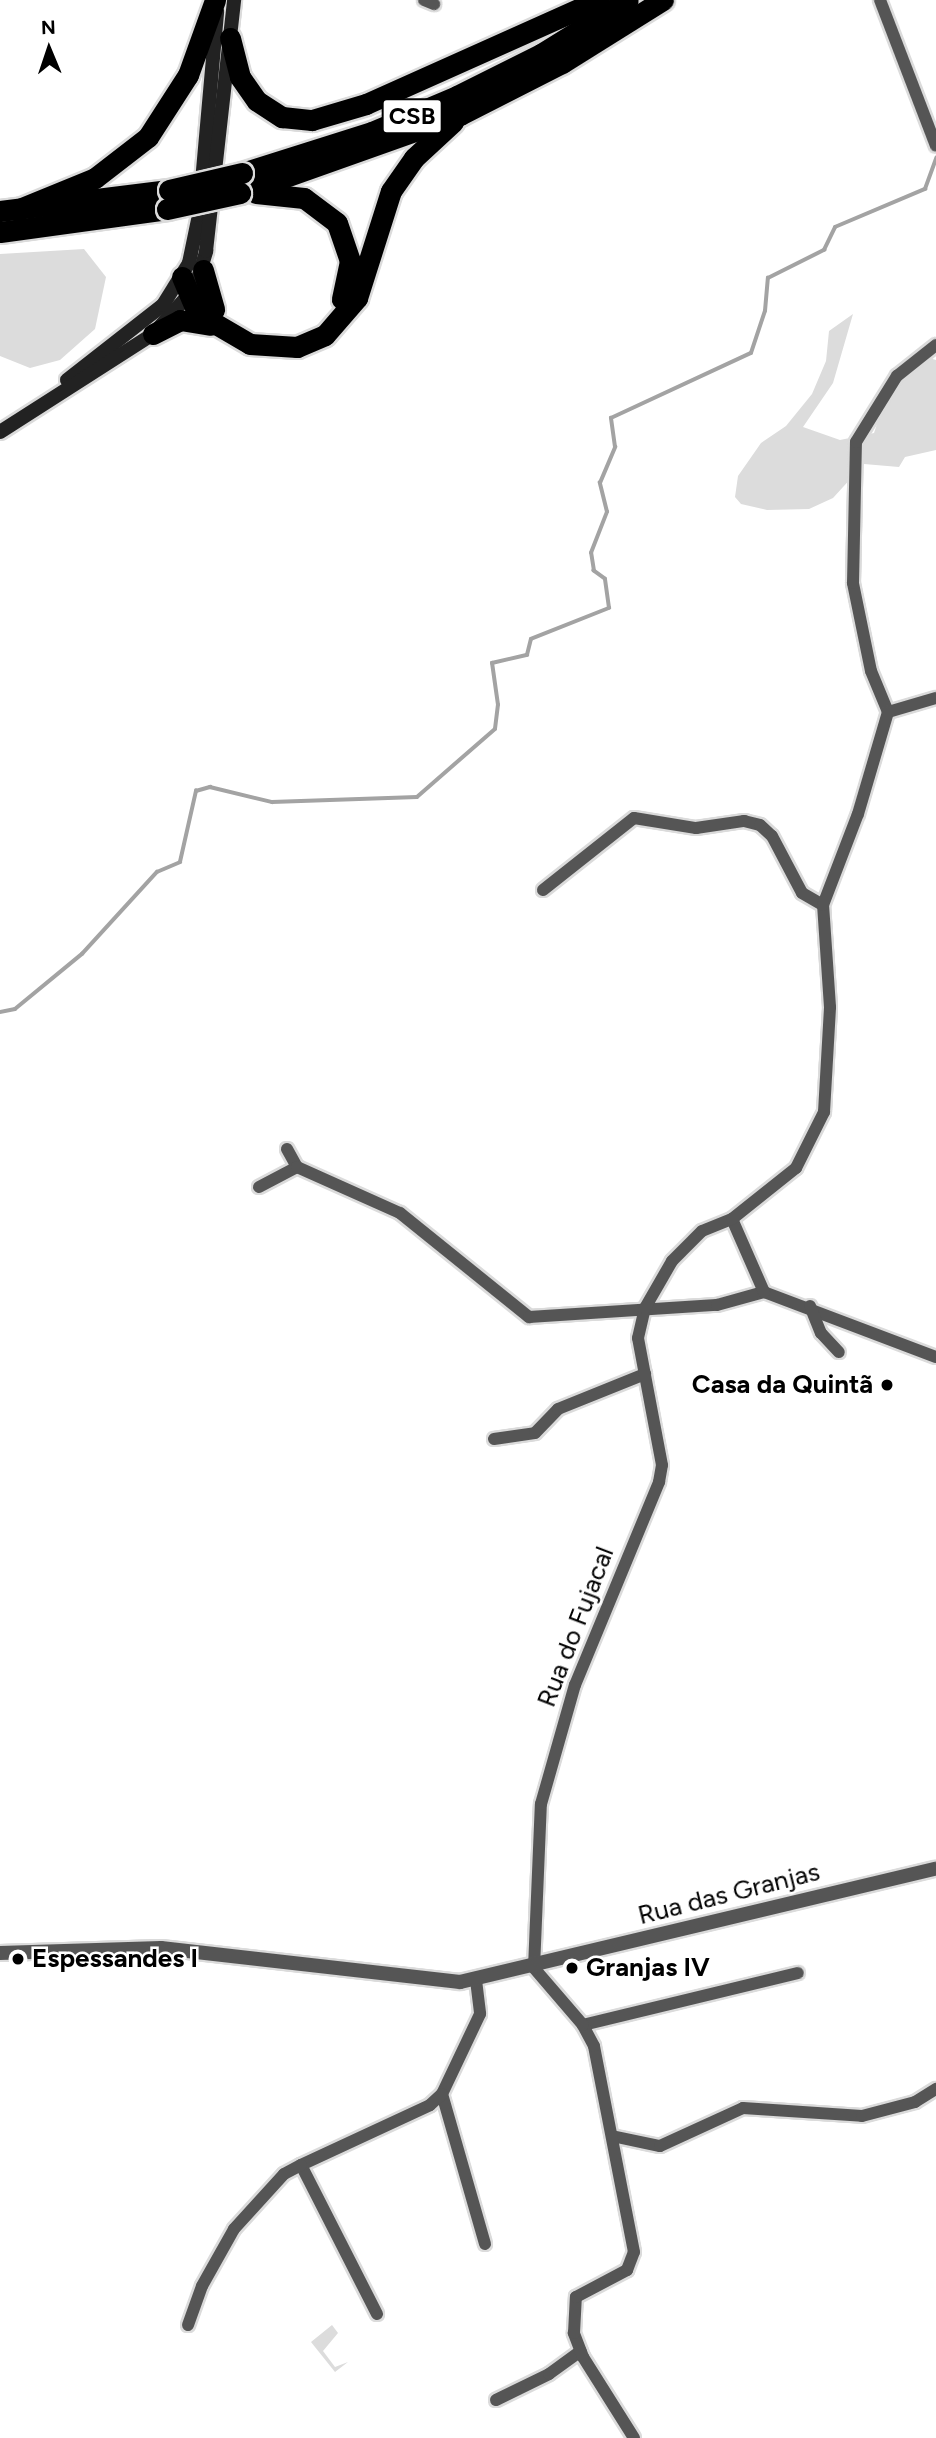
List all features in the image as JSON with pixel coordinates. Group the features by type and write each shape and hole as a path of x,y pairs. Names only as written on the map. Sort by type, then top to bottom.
{"highway":[{"path":"8,211 95,178 148,137 188,75 216,0"},
{"path":"230,38 240,77 257,101 282,117 312,120 366,104 599,0"},
{"name":"CSB","path":"241,183 457,96 541,54 628,0"},
{"name":"CSB","path":"0,232 168,200 241,183 460,116 562,63 663,0"},
{"path":"203,270 214,317 250,344 282,349 312,342 339,324 360,289 391,191 414,158 460,116"},
{"path":"180,291 197,313 250,331 297,335 334,312 350,275 344,235 318,205 291,194 241,183"},
{"name":"CSB","path":"8,211 168,200"},
{"path":"153,334 180,320 214,317"}],"main road":[{"path":"4,430 153,334 180,291 199,215 216,0"},
{"path":"4,430 203,270 234,0"}],"street":[{"path":"880,0 936,146"},
{"path":"543,890 634,818 696,828 744,821 760,825 772,836 802,893 823,905 858,814 888,712 872,671 853,583 856,442 897,376 936,345"},
{"path":"888,712 936,698"},
{"name":"Rua do Fujacal","path":"534,1969 541,1804 575,1685 659,1482 662,1465 638,1338 645,1308 672,1261 702,1231 732,1219 796,1168 824,1112 830,1007 823,905"},
{"path":"287,1150 297,1167 400,1213 529,1317 717,1305 764,1292 810,1306 878,1339 936,1357"},
{"path":"259,1187 297,1167"},
{"path":"732,1219 764,1292"},
{"path":"810,1306 821,1333 839,1352"},
{"path":"494,1439 535,1433 558,1409 645,1374"},
{"name":"Rua das Granjas","path":"0,1953 161,1948 384,1976 476,1980 534,1969 936,1869"},
{"path":"534,1969 583,2025 594,2046 634,2252 627,2270 576,2297 574,2333 581,2351 634,2438"},
{"path":"583,2025 798,1973"},
{"path":"188,2325 202,2286 234,2229 284,2174 430,2105 442,2094 480,2014 476,1980"},
{"path":"442,2094 485,2244"},
{"path":"612,2136 660,2146 743,2108 862,2116 933,2094"},
{"path":"301,2165 377,2314"},
{"path":"495,2400 549,2374 581,2351"}],"shaded area":[{"path":"84,249 106,277 95,329 60,360 30,368 0,356 0,254"},
{"path":"853,314 833,383 803,427 840,440 874,433 893,375 916,354 936,360 936,450 905,457 899,467 864,464 833,498 809,509 767,510 741,504 735,497 738,476 761,443 786,426 812,394 826,361 829,331"},
{"path":"332,2325 338,2333 323,2351 335,2367 348,2362 335,2372 311,2342"}],"waterway":[{"path":"0,1012 15,1009 82,954 157,872 180,862 196,791 210,787 272,802 417,797 495,729 498,705 492,663 527,655 531,639 609,608 605,579 594,571 591,553 607,512 600,483 615,447 611,418 751,353 765,311 768,278 824,250 835,227 925,189 936,158"}],"place":[{"name":"Casa da Quintã","path":"887,1385"},
{"name":"Espessandes I","path":"18,1959"},
{"name":"Granjas IV","path":"572,1968"}]}
